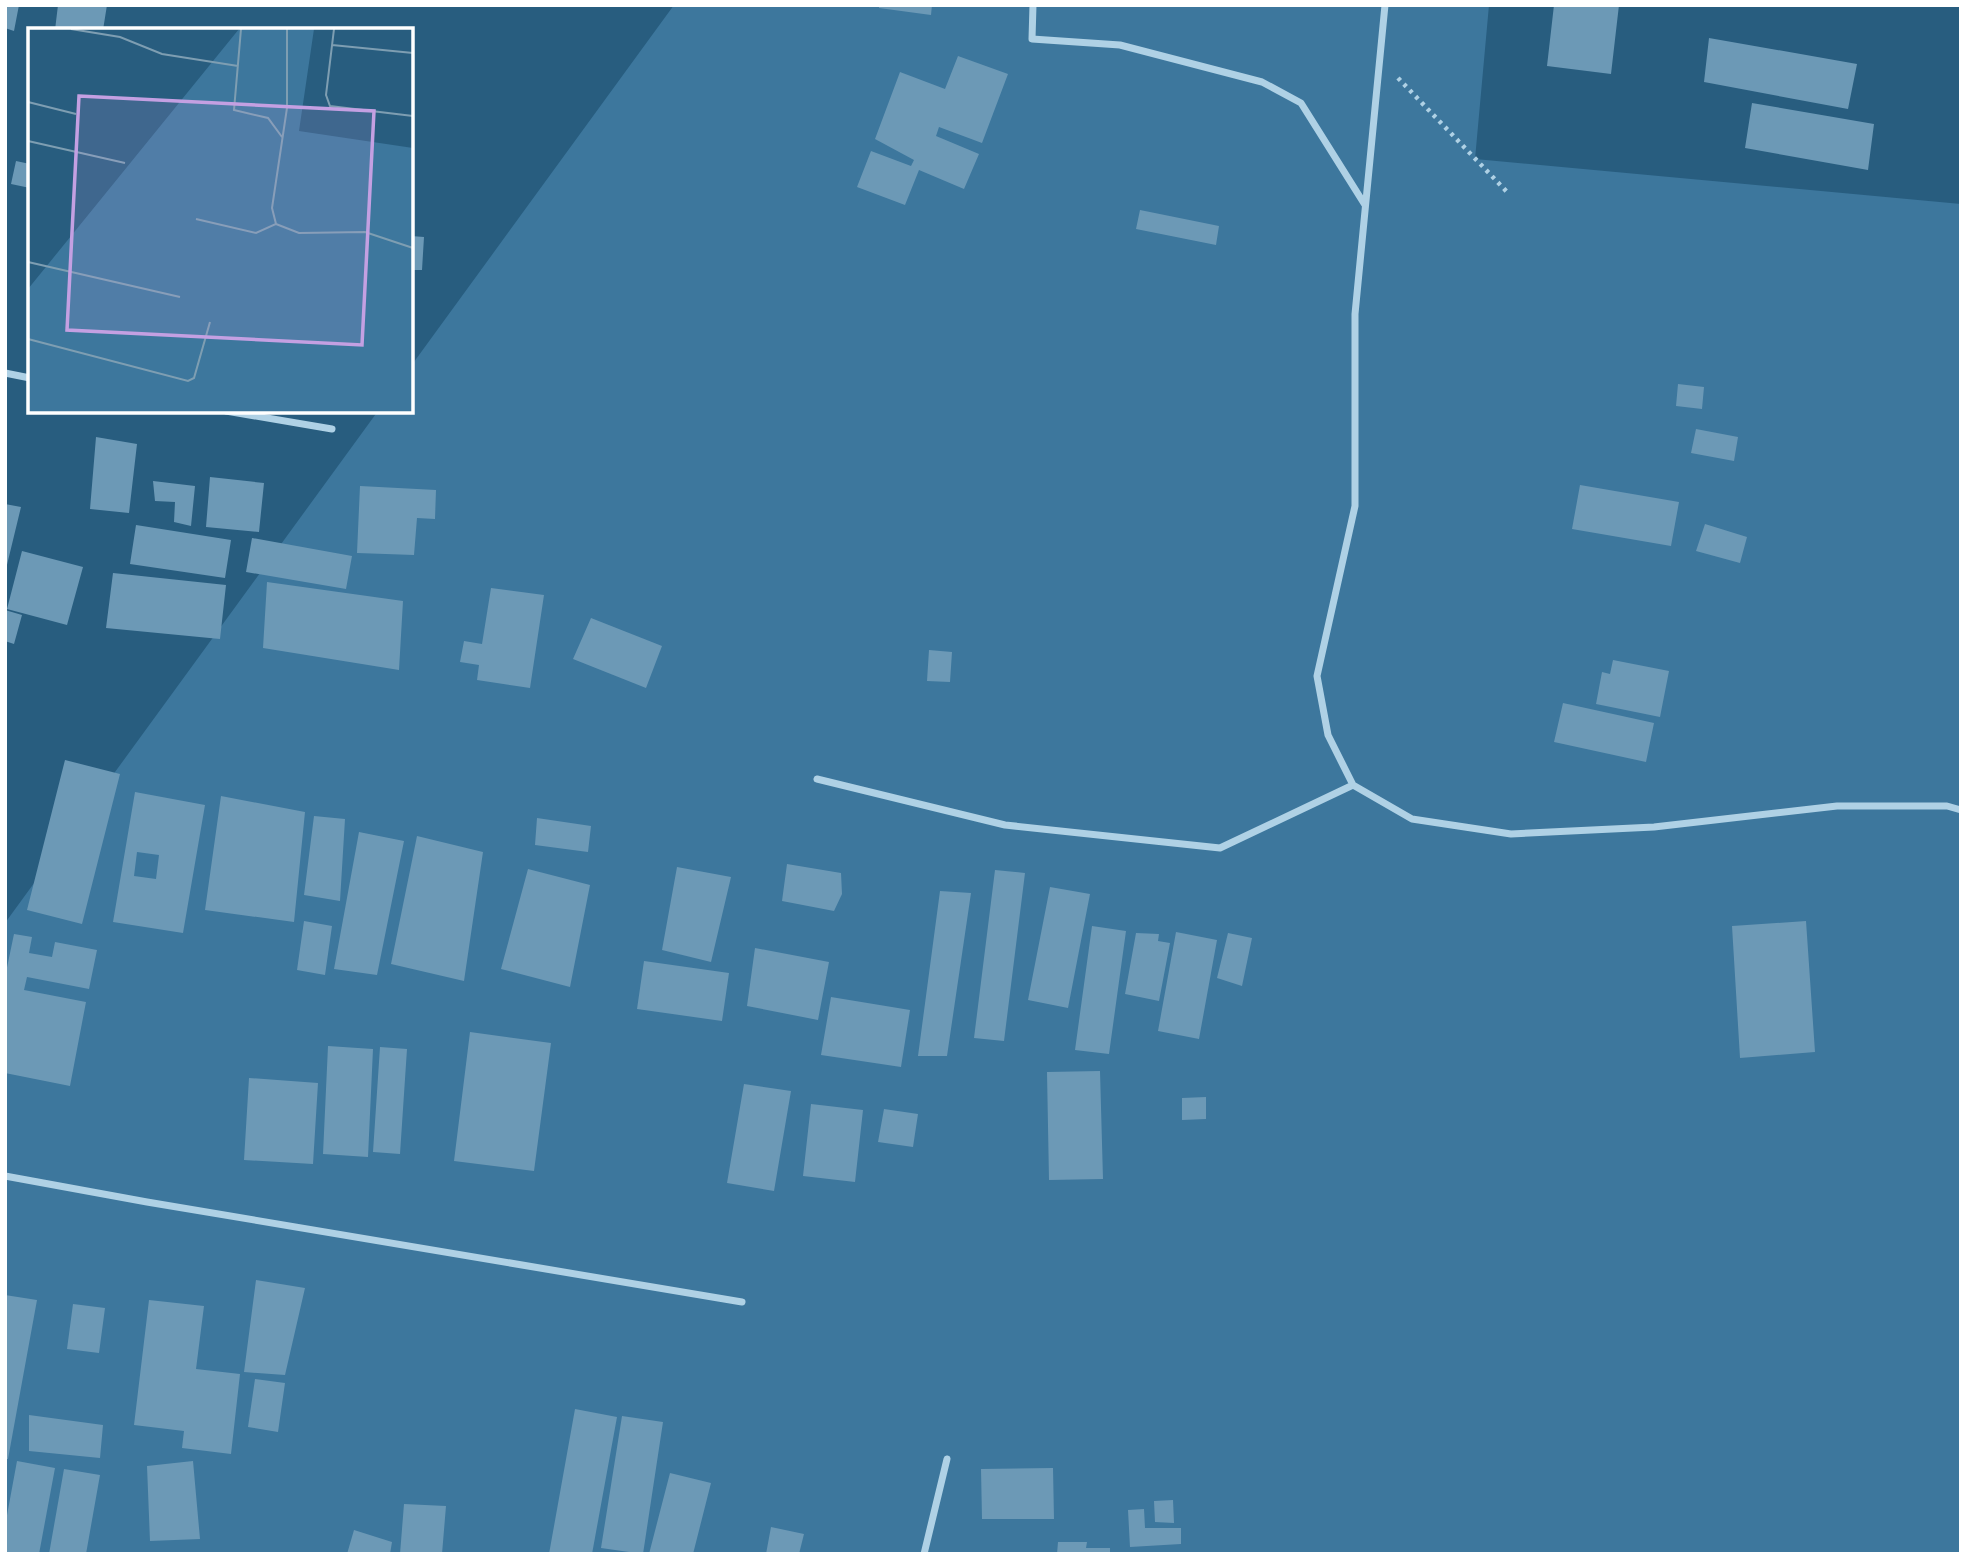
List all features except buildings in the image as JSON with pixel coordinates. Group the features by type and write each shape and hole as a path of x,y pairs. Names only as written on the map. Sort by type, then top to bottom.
{"street":[{"path":"1034,5 1032,39 1120,46 1262,82 1301,103 1365,205"},
{"path":"1385,5 1355,314 1356,506 1317,676 1328,735 1353,785 1412,819 1511,834 1654,827 1837,806 1947,806 1961,810"},
{"path":"5,373 28,378"},
{"path":"238,413 332,429"},
{"path":"817,779 1005,825 1220,848 1353,785"},
{"path":"5,1176 742,1302"},
{"path":"924,1554 947,1459"}],"path":[{"path":"1380,60 1509,194"}],"shaded area":[{"path":"674,5 1489,5 1475,159 1961,204 1961,1554 5,1554 5,923 377,413 413,413 413,363"}]}
